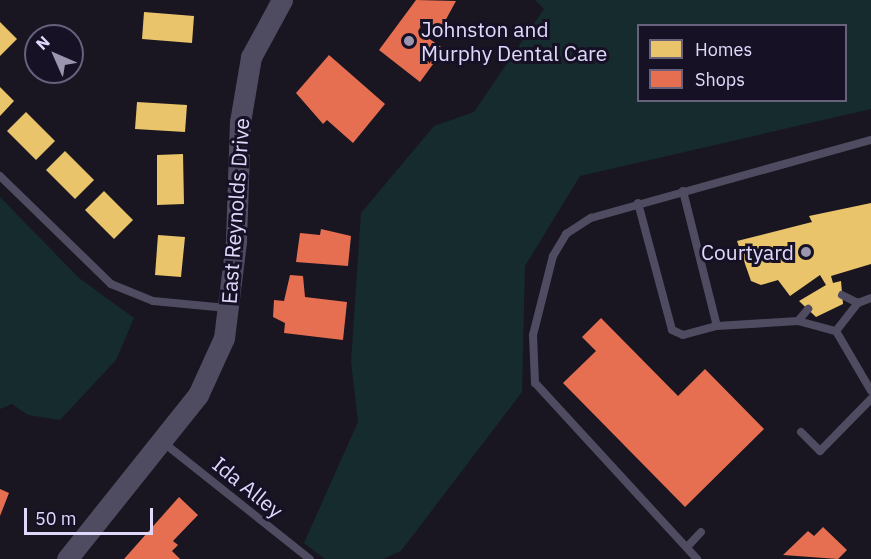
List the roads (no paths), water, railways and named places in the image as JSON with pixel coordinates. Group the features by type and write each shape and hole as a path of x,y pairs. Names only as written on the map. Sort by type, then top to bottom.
{"street":[{"name":"East Reynolds Drive","path":"67,559 164,443 198,395 224,338 229,309 240,122 251,57 282,0"}],"lane":[{"path":"697,559 688,546 535,384 533,335 553,256 566,234 591,218 638,202 871,140"},
{"path":"0,176 111,284 153,301 229,309"},
{"path":"683,191 717,326"},
{"path":"638,202 672,330 683,335 717,326 798,321 836,331 871,391"},
{"path":"842,295 858,303"},
{"path":"836,331 858,303 871,298"},
{"path":"798,321 808,309"},
{"path":"801,432 820,451 871,399"},
{"name":"Ida Alley","path":"164,443 310,559"},
{"path":"688,546 701,532"}],"place":[{"name":"Johnston and Murphy Dental Care","path":"409,41"},
{"name":"Courtyard","path":"806,252"}]}
